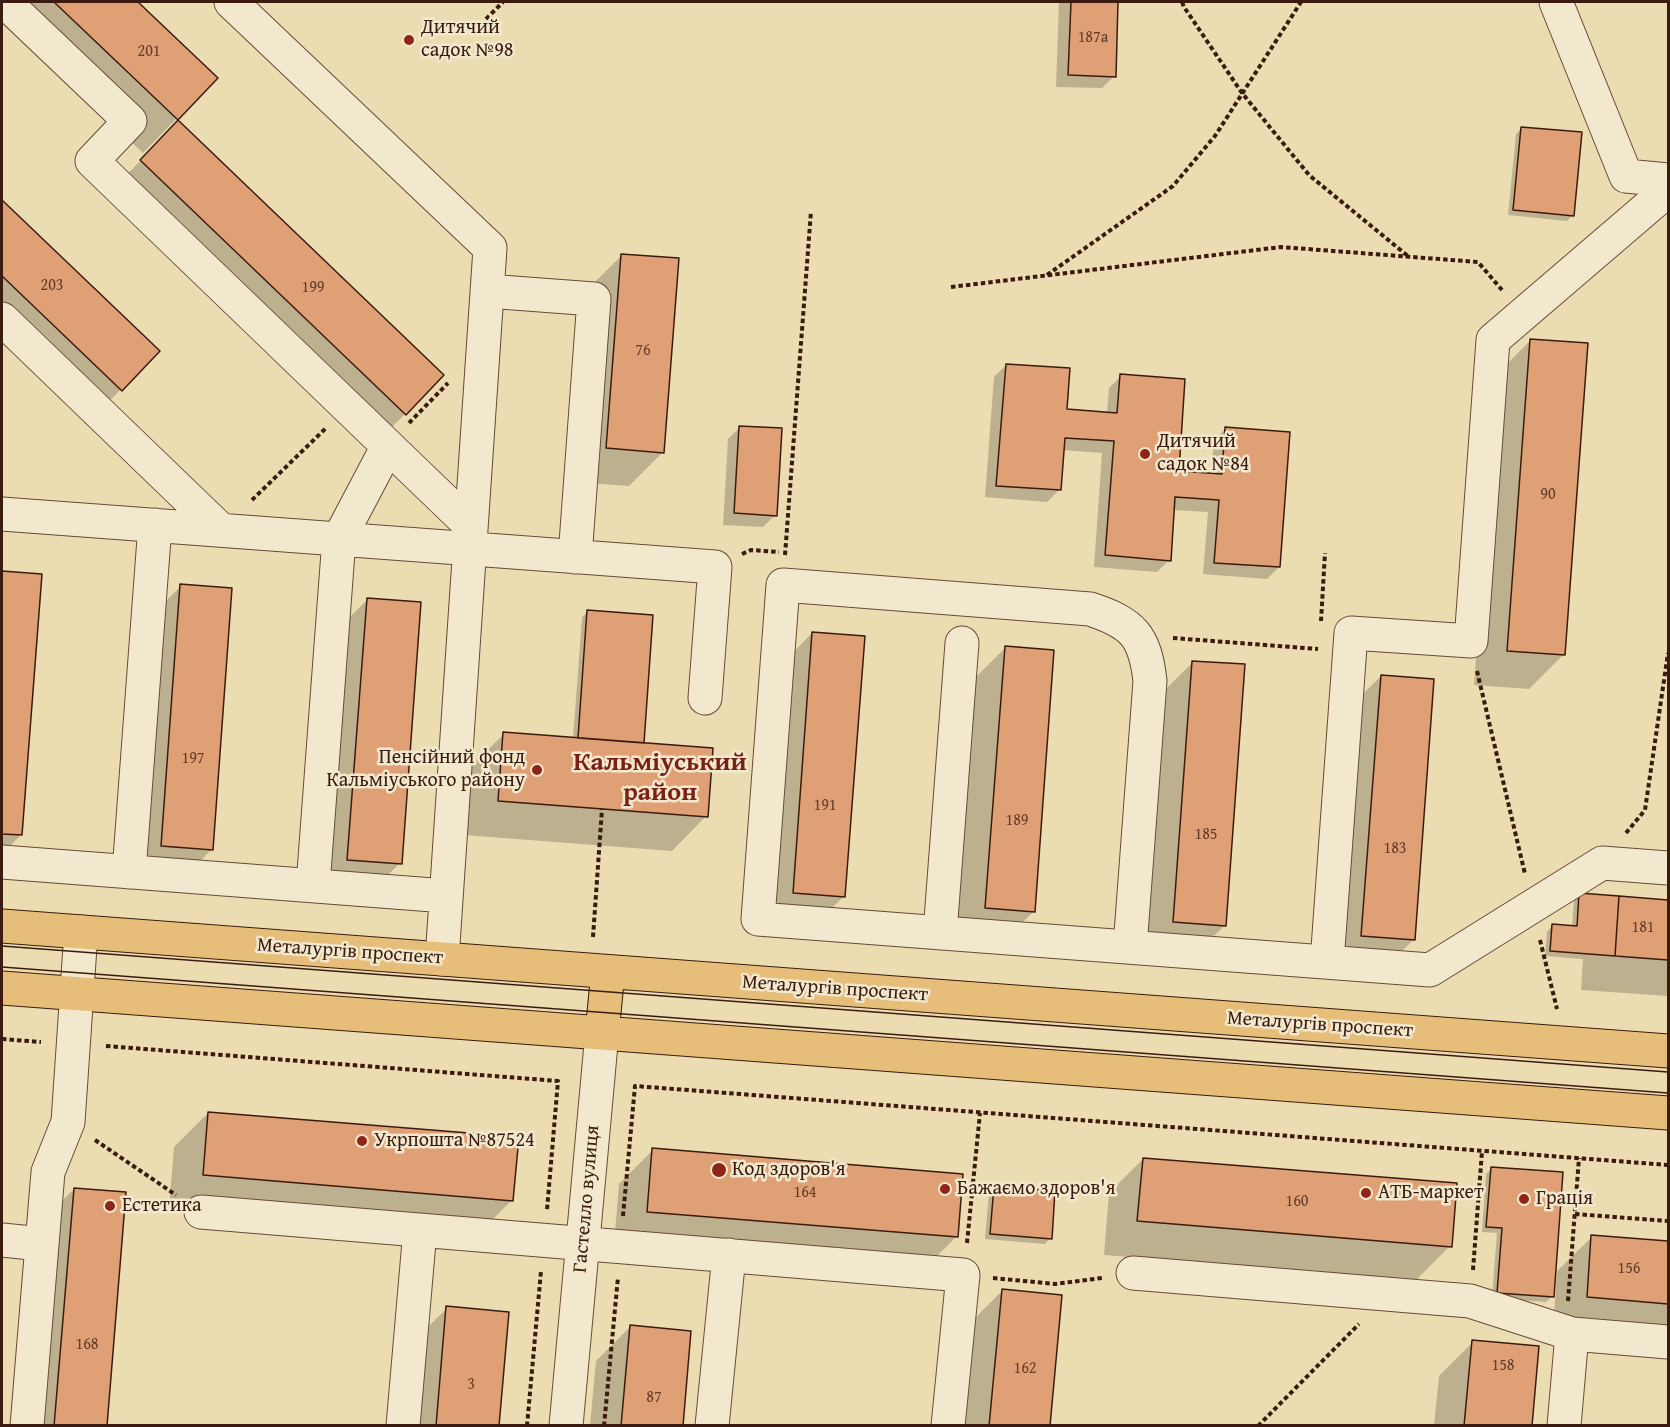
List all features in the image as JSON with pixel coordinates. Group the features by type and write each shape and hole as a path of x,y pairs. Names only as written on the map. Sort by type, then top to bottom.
{"main road":[{"name":"Металургів проспект","path":"2,926 1668,1051"},
{"name":"Гастелло вулиця","path":"603,1033 608,972"},
{"path":"2,988 1668,1113"}],"street":[{"path":"5,2 130,121 92,161 388,446 470,537"},
{"path":"231,2 490,248 442,959"},
{"path":"1556,2 1626,176 1668,180"},
{"path":"1327,962 1334,650 1351,633 1470,641 1492,340 1668,190"},
{"path":"487,291 594,299 575,557"},
{"path":"2,319 221,530"},
{"path":"313,885 339,539 388,446"},
{"path":"2,513 339,539 470,537 575,557 715,567 705,698"},
{"path":"129,872 155,525"},
{"path":"1130,947 1150,681 1147,657 1136,635 1116,617 1090,609 783,585 758,919 1430,970 1602,863 1668,868"},
{"path":"940,933 962,643"},
{"path":"2,862 446,896"},
{"path":"27,1425 48,1172 68,1122 81,932"},
{"name":"Гастелло вулиця","path":"566,1425 603,1033"},
{"path":"201,1212 963,1275 948,1425"},
{"path":"403,1425 420,1230"},
{"path":"2,1240 42,1244"},
{"path":"712,1425 729,1256"},
{"path":"1133,1273 1470,1300 1569,1333 1668,1342"},
{"path":"1564,1425 1569,1333"}],"path":[{"path":"486,19 503,2"},
{"path":"1182,2 1242,93 1309,175 1409,257"},
{"path":"1046,276 1173,186 1215,136 1300,2"},
{"path":"783,585 811,211"},
{"path":"951,287 1281,247 1478,262"},
{"path":"388,446 483,346"},
{"path":"221,530 348,407"},
{"path":"751,550 785,552"},
{"path":"1320,628 1325,553"},
{"path":"1136,635 1334,650"},
{"path":"1319,638 1334,650"},
{"path":"1470,641 1557,1009"},
{"path":"1645,810 1668,653"},
{"path":"593,937 602,809"},
{"path":"2,1039 558,1081"},
{"path":"635,1086 1668,1165"},
{"path":"981,1113 963,1275 1055,1284 1133,1273"},
{"path":"68,1122 201,1212"},
{"path":"1470,1300 1482,1151"},
{"path":"1569,1333 1579,1158"},
{"path":"1575,1214 1668,1221"},
{"path":"1258,1425 1389,1294"}],"building":[{"path":"54,2 138,2 218,78 178,120"},
{"path":"1071,2 1118,2 1116,77 1068,75"},
{"path":"178,120 444,375 406,415 140,160"},
{"path":"1521,127 1582,132 1574,216 1513,210"},
{"path":"2,200 160,351 122,391 2,276"},
{"path":"621,254 679,258 664,453 606,448"},
{"path":"1530,339 1588,343 1565,655 1507,651"},
{"path":"1006,364 1070,368 1067,409 1117,413 1120,374 1185,379 1179,471 1222,474 1225,427 1290,432 1280,567 1214,563 1219,500 1175,497 1171,561 1105,555 1114,441 1065,438 1061,490 996,486"},
{"path":"739,426 782,428 777,516 734,513"},
{"path":"2,571 42,574 22,835 2,834"},
{"path":"180,584 232,588 213,850 161,846"},
{"path":"367,598 421,602 402,864 347,860"},
{"path":"587,610 653,615 644,743 578,738"},
{"path":"812,632 865,636 845,897 793,893"},
{"path":"1005,646 1054,650 1035,912 985,908"},
{"path":"1192,661 1245,664 1226,926 1173,922"},
{"path":"1381,675 1434,679 1415,940 1361,936"},
{"path":"503,732 713,748 708,817 498,801"},
{"path":"1579,893 1619,896 1615,956 1550,951 1552,924 1577,926"},
{"path":"1619,896 1668,900 1668,960 1615,956"},
{"path":"208,1112 519,1137 513,1201 203,1175"},
{"path":"652,1148 963,1174 958,1237 647,1212"},
{"path":"1143,1158 1457,1183 1452,1247 1137,1221"},
{"path":"1491,1167 1563,1172 1554,1297 1497,1293 1502,1228 1486,1227"},
{"path":"994,1186 1055,1191 1052,1239 990,1234"},
{"path":"74,1188 126,1192 107,1426 54,1426"},
{"path":"1591,1235 1668,1241 1668,1304 1587,1297"},
{"path":"1002,1289 1062,1295 1050,1426 989,1426"},
{"path":"446,1306 509,1312 499,1426 436,1426"},
{"path":"630,1325 691,1331 683,1426 621,1426"},
{"path":"1472,1340 1539,1346 1532,1426 1464,1426"}],"tram line":[{"path":"2,946 1668,1072"},
{"path":"2,967 1668,1093"}],"place":[{"name":"Дитячий садок №98","path":"409,40"},
{"name":"Дитячий садок №84","path":"1145,454"},
{"name":"Пенсійний фонд Кальміуського району","path":"537,770"},
{"name":"Укрпошта №87524","path":"362,1141"},
{"name":"Код здоров'я","path":"719,1170"},
{"name":"Бажаємо здоров'я","path":"945,1189"},
{"name":"АТБ-маркет","path":"1366,1193"},
{"name":"Грація","path":"1524,1199"},
{"name":"Естетика","path":"110,1206"}],"district":[{"name":"Кальміуський район","path":"660,778"}]}
